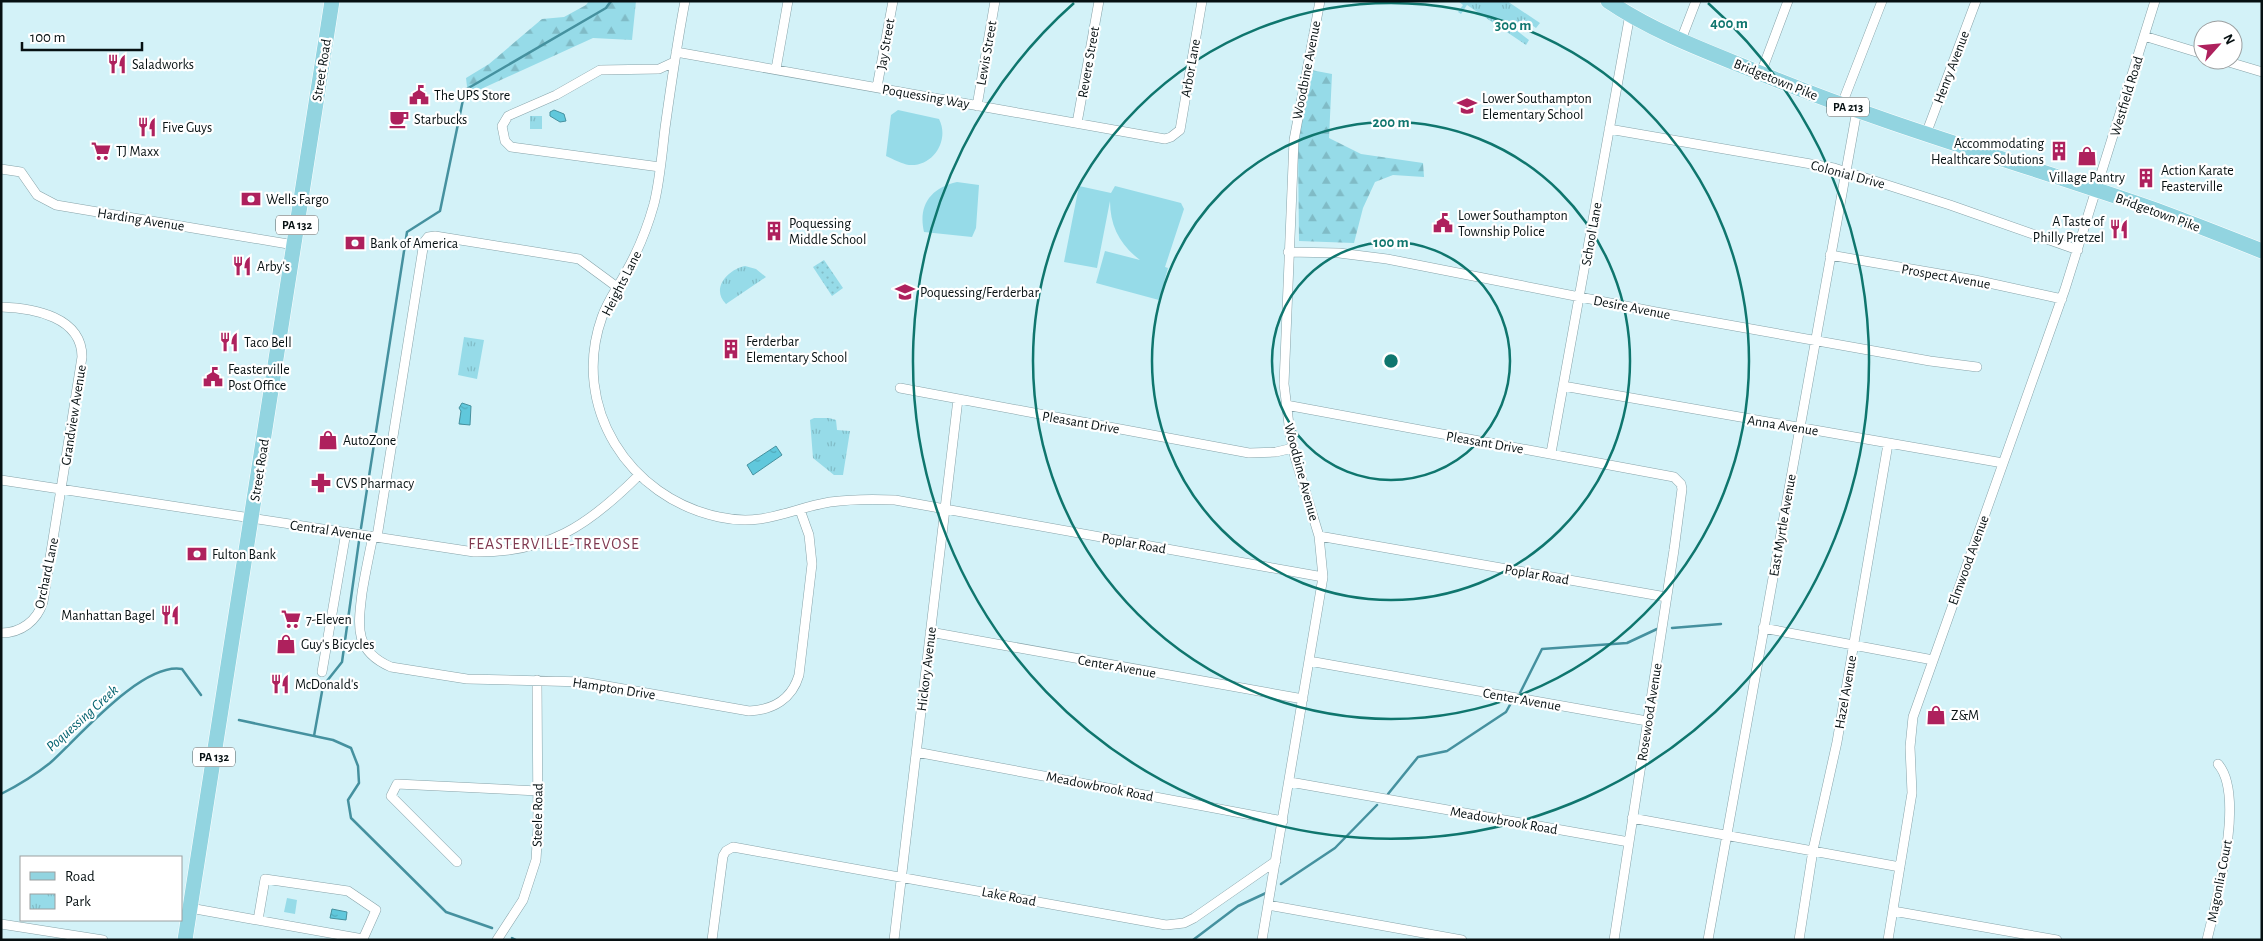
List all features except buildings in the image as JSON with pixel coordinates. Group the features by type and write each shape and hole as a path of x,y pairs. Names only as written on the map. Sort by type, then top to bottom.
{"main road":[{"name":"Street Road","path":"185,940 332,1"},
{"name":"Bridgetown Pike","path":"1608,1 1681,40 1857,110 2172,216 2262,252"}],"street":[{"name":"Heights Lane","path":"685,1 674,62 654,204 642,241 611,297 599,326 595,348 594,382 599,409 610,435 621,454 639,475 669,498 699,512 720,518 752,520 773,518 828,502 854,499 895,500 945,509"},
{"path":"776,69 788,1"},
{"name":"Jay Street","path":"877,87 893,1"},
{"name":"Lewis Street","path":"977,106 995,1"},
{"name":"Revere Street","path":"1077,124 1098,1"},
{"name":"Arbor Lane","path":"1176,134 1180,130 1202,1"},
{"name":"Woodbine Avenue","path":"1262,940 1323,577 1319,536 1293,448 1286,405 1284,376 1294,140 1320,1"},
{"path":"1681,40 1696,1"},
{"path":"1761,73 1788,1"},
{"path":"1842,104 1882,1"},
{"name":"Henry Avenue","path":"1926,134 1976,1"},
{"name":"Westfield Road","path":"2097,191 2155,1"},
{"name":"School Lane","path":"1551,453 1630,14"},
{"path":"2144,36 2193,51"},
{"name":"Poquessing Way","path":"676,52 1161,139 1176,134"},
{"path":"660,167 511,147 504,141 502,126 508,116 556,95 600,70 659,69 674,62"},
{"path":"2243,66 2262,72"},
{"name":"East Myrtle Avenue","path":"1708,940 1857,110"},
{"name":"Colonial Drive","path":"1609,129 1834,168 1950,205 2078,250"},
{"name":"Harding Avenue","path":"1,169 21,172 37,195 56,205 294,245"},
{"name":"Elmwood Avenue","path":"1888,940 1912,793 1910,747 1913,717 2062,299 2097,191"},
{"name":"Hampton Drive","path":"617,287 579,259 435,236 428,237 424,242 375,536 358,621 364,645 378,660 391,667 467,679 584,682 749,711 769,708 778,704 792,690 799,675 811,578 812,549 800,510"},
{"name":"Desire Avenue","path":"1288,252 1340,253 1379,258 1579,297 1930,361 1977,367"},
{"name":"Prospect Avenue","path":"1830,255 1974,280 2062,299"},
{"name":"Grandview Avenue","path":"1,307 29,310 55,318 74,330 81,342 82,357 61,490"},
{"name":"Anna Avenue","path":"1563,386 1712,414 1800,427 2003,463"},
{"name":"Pleasant Drive","path":"900,388 1249,453 1276,452 1293,448"},
{"name":"Hickory Avenue","path":"894,940 958,399"},
{"name":"Pleasant Drive","path":"1286,405 1356,420 1551,453 1674,477 1681,484"},
{"name":"Hazel Avenue","path":"1799,940 1813,850 1837,742 1888,444"},
{"name":"Central Avenue","path":"1,480 474,552 495,552 524,548 546,542 576,528 597,515 639,475"},
{"name":"Rosewood Avenue","path":"1614,940 1682,489 1681,484"},
{"name":"Orchard Lane","path":"1,632 12,632 28,625 39,613 42,606 61,490"},
{"name":"Poplar Road","path":"945,509 1323,577"},
{"path":"322,672 346,532"},
{"name":"Poplar Road","path":"1319,536 1666,597"},
{"path":"1763,628 1933,660"},
{"name":"Center Avenue","path":"930,632 1303,699"},
{"name":"Center Avenue","path":"1309,661 1647,721"},
{"name":"Steele Road","path":"497,940 514,916 531,882 537,848 537,680"},
{"name":"Meadowbrook Road","path":"916,752 1283,820"},
{"name":"Magonlia Court","path":"2207,940 2228,845 2229,786 2218,764"},
{"name":"Meadowbrook Road","path":"1290,782 1629,842"},
{"path":"457,862 391,796 397,784 538,791"},
{"path":"1632,818 1900,867"},
{"name":"Lake Road","path":"712,940 723,856 726,851 734,847 1166,925 1184,923 1194,918 1276,860"},
{"path":"190,908 363,939 376,910 348,891 264,879 258,920"},
{"path":"1268,905 1462,940"},
{"path":"1893,911 2057,940"},
{"path":"1,924 103,940"}],"green space":[{"path":"589,1 636,1 632,40 593,38 468,95 466,78 489,64 542,19 564,17 586,5"},
{"path":"1458,1 1507,1 1540,23 1536,28 1523,19 1516,30 1529,40 1526,45 1467,5 1461,14 1458,12 1463,5"},
{"path":"1311,70 1332,74 1329,138 1361,154 1423,163 1424,177 1393,175 1375,182 1363,208 1354,243 1299,241 1298,150 1302,115"},
{"path":"898,110 939,119 942,127 941,143 932,157 925,162 909,165 886,156 891,115"},
{"path":"530,116 542,116 542,129 530,129"},
{"path":"957,182 979,185 976,228 972,237 924,232 923,214 928,200 940,189"},
{"path":"1079,186 1111,193 1115,186 1181,203 1184,209 1165,267 1168,268 1159,300 1096,283 1105,251 1140,260 1127,248 1114,227 1110,201 1097,268 1064,262"},
{"path":"824,260 843,288 832,296 813,267"},
{"path":"745,266 756,269 766,277 726,304 720,292 724,280 733,271"},
{"path":"464,337 484,340 477,379 458,375"},
{"path":"814,418 836,420 837,430 850,431 843,475 834,475 813,458 810,420"},
{"path":"287,898 297,900 295,914 284,912"}],"water":[{"path":"554,110 564,114 566,121 560,122 550,116 550,112"},
{"path":"462,403 471,406 470,425 459,424 461,411 459,408"},
{"path":"776,446 782,455 753,475 747,465"},
{"path":"332,909 347,912 346,920 330,918"}],"waterway":[{"path":"361,528 407,232 440,211 465,90 606,8 611,1"},
{"path":"314,736 323,686 342,662 359,541"},
{"path":"1672,628 1721,624"},
{"path":"1520,693 1542,649 1627,643 1657,629"},
{"name":"Poquessing Creek","path":"1,794 39,772 112,704 130,689 149,677 166,670 182,669 201,695"},
{"path":"1388,794 1418,757 1447,751 1506,712 1511,703"},
{"path":"239,720 333,740 351,748 358,766 359,783 348,800 351,818 446,912 492,928"},
{"path":"1281,884 1335,848 1377,805"},
{"path":"1193,940 1238,906 1266,893"},
{"path":"512,938 516,940"}],"place":[{"name":"Saladworks","path":"117,64"},
{"name":"The UPS Store","path":"419,95"},
{"name":"Lower Southampton Elementary School","path":"1467,106"},
{"name":"Starbucks","path":"399,119"},
{"name":"Five Guys","path":"147,127"},
{"name":"TJ Maxx","path":"101,151"},
{"name":"Accommodating Healthcare Solutions","path":"2059,151"},
{"name":"Village Pantry","path":"2087,156"},
{"name":"Action Karate Feasterville","path":"2146,178"},
{"name":"Wells Fargo","path":"251,199"},
{"name":"Lower Southampton Township Police","path":"1443,223"},
{"name":"A Taste of Philly Pretzel","path":"2119,229"},
{"name":"Poquessing Middle School","path":"774,231"},
{"name":"Bank of America","path":"355,243"},
{"name":"Arby's","path":"242,266"},
{"name":"Poquessing/Ferderbar","path":"905,292"},
{"name":"Taco Bell","path":"229,342"},
{"name":"Ferderbar Elementary School","path":"731,349"},
{"name":"Feasterville Post Office","path":"213,377"},
{"name":"AutoZone","path":"328,440"},
{"name":"CVS Pharmacy","path":"321,483"},
{"name":"Fulton Bank","path":"197,554"},
{"name":"Manhattan Bagel","path":"170,615"},
{"name":"7-Eleven","path":"291,619"},
{"name":"Guy's Bicycles","path":"286,644"},
{"name":"McDonald's","path":"280,684"},
{"name":"Z&M","path":"1936,715"}],"district":[{"name":"FEASTERVILLE-TREVOSE","path":"554,543"}]}
